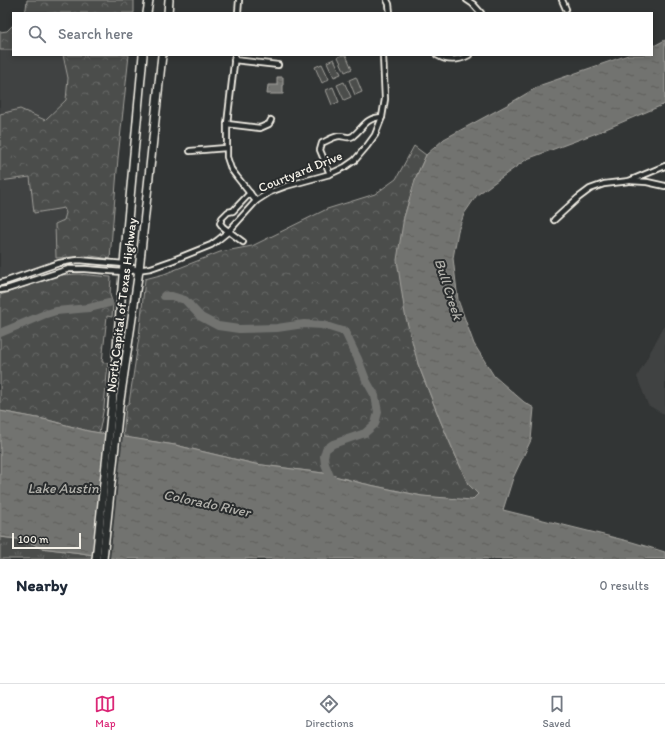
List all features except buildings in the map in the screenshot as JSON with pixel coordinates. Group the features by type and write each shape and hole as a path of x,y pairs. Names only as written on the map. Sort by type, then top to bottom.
{"highway":[{"path":"168,12 169,0"},
{"name":"North Capital of Texas Highway","path":"104,559 116,407 123,272 143,56"},
{"name":"North Capital of Texas Highway","path":"96,559 116,407 138,270 162,56"}],"street":[{"path":"238,12 239,0"},
{"path":"387,0 390,12"},
{"path":"468,0 474,4 480,12"},
{"path":"562,0 566,9"},
{"name":"Courtyard Drive","path":"0,290 69,269 123,272 151,268 171,261 211,245 229,231 256,201 270,192 330,174 345,167 355,160 367,146 375,135 382,117 385,99 383,56"},
{"path":"439,56 452,60 462,59 467,56"},
{"path":"256,201 231,169 227,157 227,124 234,58 278,65"},
{"path":"330,174 320,150 322,143 340,136 349,138 374,117 382,117"},
{"path":"227,124 260,128 269,124 271,120"},
{"path":"190,151 226,148"},
{"path":"629,181 665,166"},
{"path":"554,220 590,189 604,184 629,181 647,182 665,186"},
{"path":"243,242 220,223 222,218 228,212 233,211 250,193"},
{"path":"0,283 59,263 79,260 124,264 138,270"},
{"path":"7,281 10,288"}],"shaded area":[{"path":"0,50 12,50 12,56 63,56 68,78 66,100 45,120 20,109 0,114"},
{"path":"30,177 34,213 63,208 66,213 64,220 55,224 56,258 60,275 0,295 0,181"},
{"path":"664,326 665,415 648,405 637,377"}],"green space":[{"path":"27,0 134,0 134,12 24,12 26,9"},
{"path":"12,26 12,50 0,50 0,32 7,31"},
{"path":"63,56 129,56 118,158 110,259 91,256 56,258 55,224 64,220 66,213 64,208 34,213 30,177 0,181 0,114 20,109 45,120 66,100 68,78"},
{"path":"346,56 352,69 345,72 338,57"},
{"path":"334,59 341,74 334,77 327,62"},
{"path":"322,64 329,79 322,83 315,67"},
{"path":"356,77 362,92 355,95 349,80"},
{"path":"344,82 351,97 344,100 337,85"},
{"path":"333,87 339,102 332,105 326,90"},
{"path":"414,146 426,155 416,177 404,217 418,364 440,420 468,484 478,494 472,501 422,496 323,473 255,464 175,445 123,437 126,405 129,403 139,337 145,279 164,274 220,252 252,246 327,209 375,194 396,179"},
{"path":"78,274 111,277 110,295 113,304 112,317 107,316 102,362 108,363 104,407 99,433 48,420 0,411 0,295 60,275"},
{"path":"0,537 26,540 41,548 117,559 0,559"}],"water":[{"name":"Lake Austin","path":"665,40 665,104 594,134 527,159 477,195 464,214 458,231 453,258 458,300 474,344 494,376 524,402 534,408 531,440 513,478 503,510 632,542 665,552 665,559 117,559 41,548 26,540 0,537 0,411 48,420 88,431 175,445 255,464 323,473 422,496 472,500 478,494 468,484 440,420 418,364 405,314 397,260 404,217 416,177 426,155 444,139 541,85 625,56 653,56 653,46"},
{"path":"277,77 283,77 283,94 267,94 268,85 277,85"}],"pier":[{"path":"104,432 123,434 110,559 91,557"}],"waterway":[{"path":"164,296 172,296 185,300 201,317 218,326 239,329 277,328 304,324 323,325 345,332 366,380 375,396 378,412 375,424 365,433 333,444 326,449 324,456 325,464 334,486"},
{"path":"0,333 56,311 89,308 109,303"}],"water label":[{"name":"Bull Creek","path":"449,289"},
{"name":"Colorado River","path":"207,503"}]}
